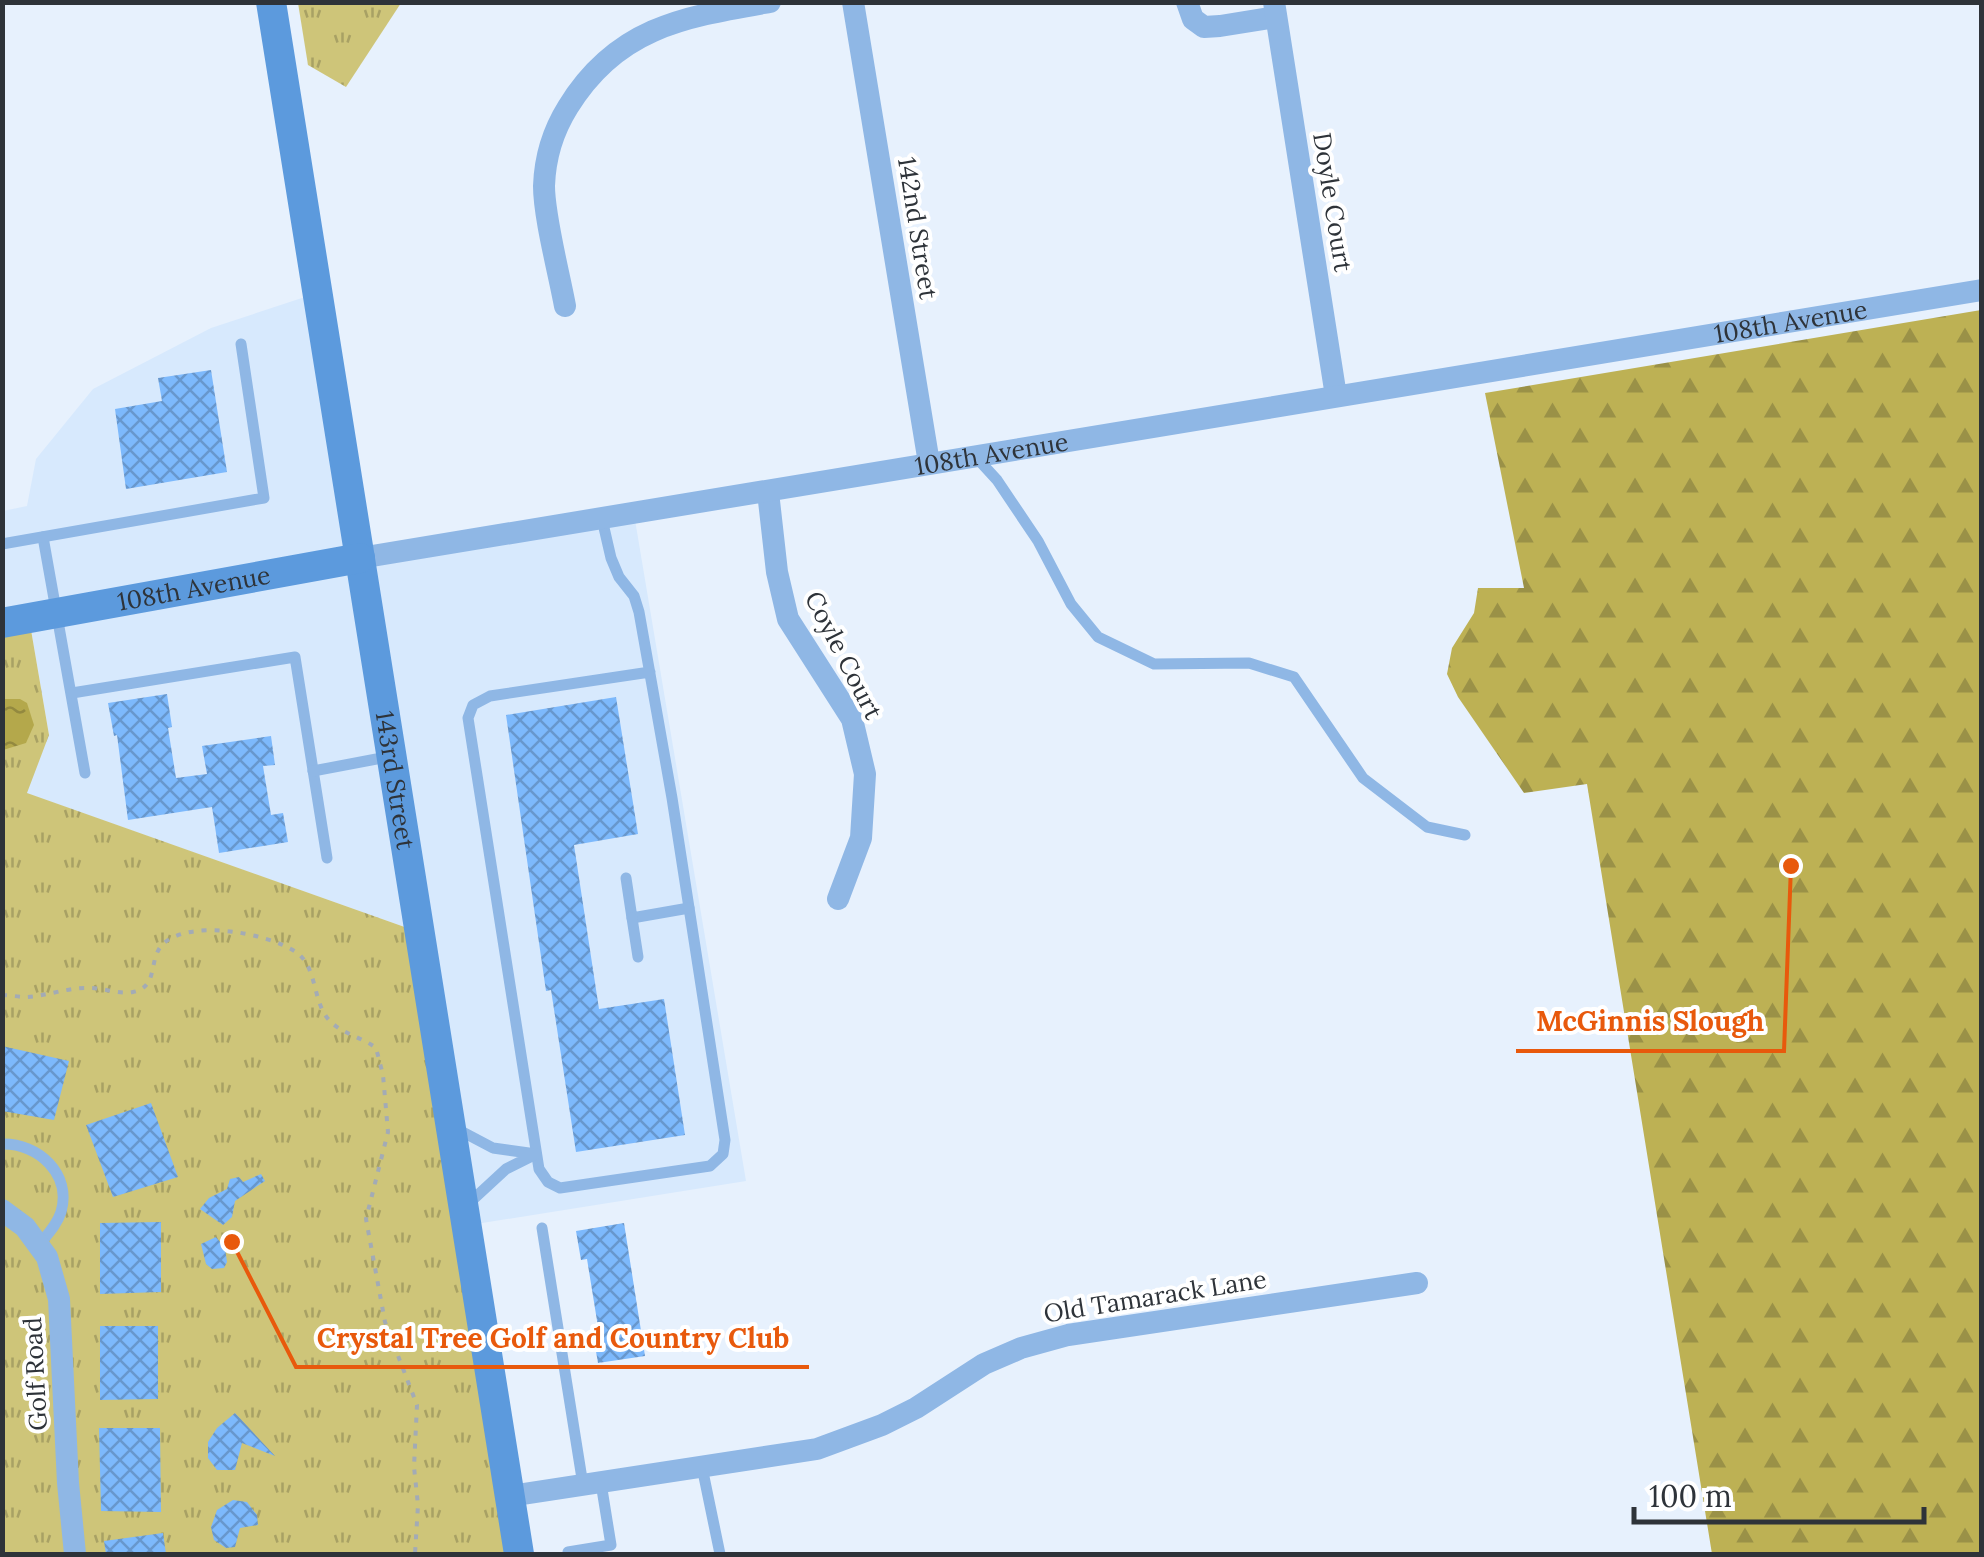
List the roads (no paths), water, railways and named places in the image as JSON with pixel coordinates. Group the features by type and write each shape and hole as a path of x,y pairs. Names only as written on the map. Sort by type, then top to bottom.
{"main road":[{"name":"143rd Street","path":"271,2 520,1554"},
{"name":"108th Avenue","path":"2,623 360,558"}],"street":[{"path":"565,306 544,188 552,134 579,89 609,55 654,28 716,11 770,2"},
{"name":"142nd Street","path":"853,2 929,463"},
{"name":"Doyle Court","path":"1187,2 1193,20 1204,26 1275,10 1336,396"},
{"name":"108th Avenue","path":"360,558 1982,290"},
{"name":"Coyle Court","path":"768,492 777,572 788,619 852,718 865,774 861,838 838,899"},
{"name":"Golf Road","path":"2,1210 24,1227 46,1256 60,1299 75,1554"},
{"name":"Old Tamarack Lane","path":"510,1496 816,1450 882,1426 984,1364 1068,1335 1417,1282"}],"lane":[{"path":"2,544 264,498 241,344"},
{"path":"975,456 997,480 1038,541 1071,604 1098,638 1154,664 1249,663 1294,676 1364,778 1427,827 1464,834"},
{"path":"602,519 612,558 639,612 650,672 689,908 725,1140 723,1154 710,1166 560,1188 548,1182 539,1169 536,1154 468,718 474,705 490,696 650,672"},
{"path":"42,537 85,773"},
{"path":"72,693 295,657 327,858"},
{"path":"313,770 392,756"},
{"path":"626,878 638,957"},
{"path":"632,918 689,908"},
{"path":"451,1126 493,1148 536,1154"},
{"path":"2,1144 27,1146 48,1159 59,1183 62,1208 53,1229 38,1246"},
{"path":"464,1208 506,1168 536,1154"},
{"path":"542,1228 592,1484 611,1545 568,1552"},
{"path":"702,1467 720,1554"}],"water":[{"path":"3,699 27,703 34,725 26,743 3,750"}],"place":[{"name":"McGinnis Slough","path":"1791,866"},
{"name":"Crystal Tree Golf and Country Club","path":"232,1242"}]}
